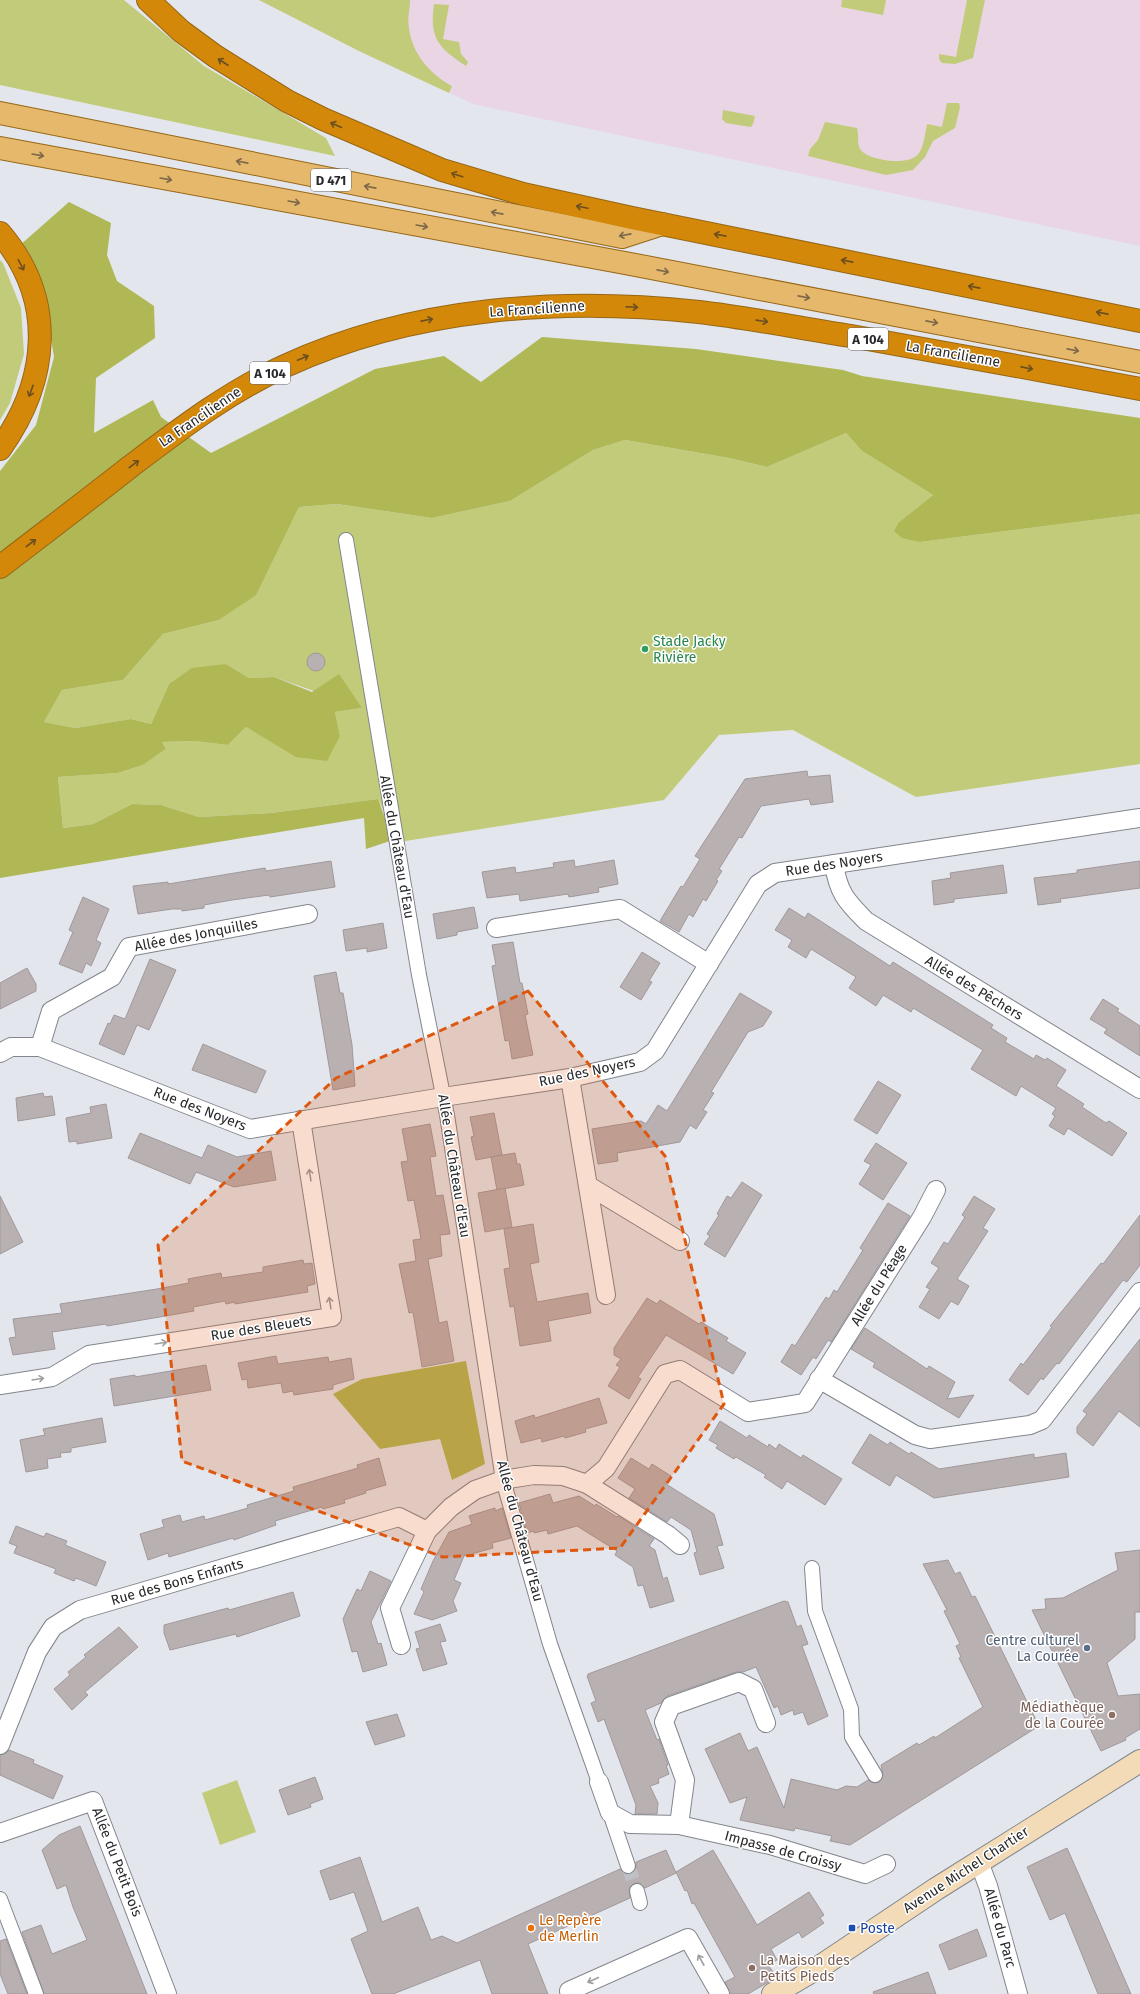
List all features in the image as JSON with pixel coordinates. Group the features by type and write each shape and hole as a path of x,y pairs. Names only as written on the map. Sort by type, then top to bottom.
{"highway":[{"path":"148,0 181,31 215,56 249,78 323,120 442,170 482,183 523,194 662,224 1140,321"},
{"path":"0,233 15,254 32,288 38,312 40,338 39,361 27,403 14,429 0,449"},
{"name":"La Francilienne","path":"0,567 210,407 249,384 321,350 406,324 449,316 504,310 593,305 700,312 792,326 1140,389"}],"main road":[{"name":"D 471","path":"0,113 622,237 662,224"},
{"name":"D 471","path":"0,148 624,263 1140,362"},
{"name":"Avenue Michel Chartier","path":"773,1994 821,1966 979,1862 1140,1761"}],"street":[{"name":"Allée du Château d'Eau","path":"346,540 419,975 443,1096 503,1480 550,1644 599,1782"},
{"name":"Rue des Noyers","path":"0,1052 11,1047 40,1047 250,1129 443,1096 570,1078 640,1062 655,1051 758,884 775,873 1140,818"},
{"name":"Allée des Pêchers","path":"834,864 837,882 848,903 866,921 1140,1089"},
{"path":"496,928 620,909 709,964"},
{"name":"Allée des Jonquilles","path":"40,1047 51,1011 112,977 129,947 308,914"},
{"path":"570,1078 606,1295"},
{"name":"Rue des Bleuets","path":"0,1385 52,1377 89,1355 332,1317 301,1120"},
{"path":"589,1186 680,1241"},
{"name":"Allée du Péage","path":"820,1379 922,1217 936,1190"},
{"path":"587,1484 606,1468 665,1374 680,1370 748,1412 805,1403 820,1379 915,1435 930,1439 1030,1424 1042,1420 1140,1292"},
{"path":"401,1645 390,1608 427,1532 451,1507 475,1490 503,1480 534,1475 563,1476 587,1484 668,1535 680,1545"},
{"name":"Rue des Bons Enfants","path":"0,1745 37,1652 52,1627 80,1610 399,1517 427,1532"},
{"path":"812,1568 815,1611 851,1709 852,1736 875,1775"},
{"path":"679,1825 685,1780 664,1722 671,1706 739,1682 753,1689 766,1723"},
{"path":"599,1782 628,1866"},
{"name":"Allée du Petit Bois","path":"0,1832 94,1801 167,1994"},
{"name":"Impasse de Croissy","path":"610,1813 630,1824 679,1825 770,1845 865,1874 886,1864"},
{"name":"Allée du Parc","path":"979,1862 988,1886 1018,1994"},
{"path":"0,1899 36,1994"},
{"path":"570,1994 569,1991 688,1938 720,1994"}],"highlighted area":[{"path":"528,991 665,1156 724,1404 620,1548 443,1557 182,1461 158,1245 336,1078"}],"shaded area":[{"path":"259,0 1140,0 1140,246 473,104 359,51"}],"green space":[{"path":"0,0 124,0 204,66 326,138 335,156 0,85"},
{"path":"259,0 410,0 408,25 414,46 423,62 436,76 452,86 449,93 359,51"},
{"path":"842,0 886,0 883,15 841,7"},
{"path":"967,0 985,0 973,58 955,64 942,63 939,59 939,54 956,57"},
{"path":"434,4 449,5 443,39 459,42 461,54 468,62 466,66 449,54 438,41 433,26"},
{"path":"947,103 959,103 960,107 955,128 933,141 925,157 913,170 886,175 808,156 810,149 818,140 825,122 857,128 861,150 870,156 891,161 909,160 915,157 922,148 927,124 942,127"},
{"path":"723,110 755,116 753,124 751,127 726,123 722,119"},
{"path":"69,202 111,223 107,255 117,281 154,306 155,338 96,378 94,433 153,400 161,417 211,453 375,369 444,356 481,382 542,337 696,349 843,370 862,376 1140,418 1140,514 920,542 902,538 894,531 899,522 933,495 862,451 846,433 767,467 729,458 625,440 593,450 510,501 432,518 337,504 299,507 256,595 219,620 163,634 123,680 62,690 44,722 75,728 131,719 151,724 169,684 192,668 226,664 249,678 274,677 312,692 339,674 362,708 335,712 340,736 327,761 296,757 246,727 228,745 194,741 162,742 166,749 143,765 118,773 58,777 63,828 93,824 132,804 161,805 199,817 271,813 378,799 393,840 366,849 364,818 0,878 0,471 36,425 54,357 44,297 19,246"},
{"path":"0,260 3,263 21,308 24,354 10,403 0,420"},
{"name":"Stade Jacky Rivière","path":"846,433 862,451 933,495 899,522 920,542 1140,514 1140,764 916,797 793,730 719,735 664,800 399,842 378,799 271,813 199,817 161,805 132,804 93,824 63,828 58,777 118,773 143,765 166,749 162,742 194,741 228,745 246,727 262,736 340,736 335,712 362,708 274,677 249,678 226,664 169,684 151,724 131,719 75,728 44,722 62,690 123,680 163,634 219,620 255,595 299,507 337,504 432,518 510,501 593,450 625,440 729,458 767,467"},
{"path":"466,1361 485,1464 452,1480 440,1439 380,1449 333,1394 362,1379"},
{"path":"237,1780 256,1832 220,1845 202,1793"}],"building":[{"path":"312,653 320,653 325,658 323,669 320,671 312,671 307,666 307,658"},
{"path":"807,771 808,777 830,775 833,802 811,805 809,799 761,806 742,838 739,837 719,869 722,871 716,880 718,881 706,901 703,899 693,917 689,914 679,932 660,921 681,886 683,887 700,859 695,856 745,779"},
{"path":"574,860 575,867 614,860 618,884 598,888 599,892 569,897 568,894 520,901 519,894 487,898 482,872 515,867 516,873 554,867 553,863"},
{"path":"331,861 335,887 270,897 269,895 232,900 204,905 204,908 182,911 182,909 172,909 138,914 133,886 168,882 168,884 265,868 266,871"},
{"path":"1140,861 1140,888 1060,899 1061,902 1038,905 1034,878 1077,873 1077,870"},
{"path":"1003,865 1007,893 954,899 954,902 934,905 932,881 951,878 950,873"},
{"path":"83,897 109,909 96,940 101,943 91,966 86,963 82,973 59,964 73,932 69,930"},
{"path":"474,907 478,928 457,932 457,935 437,939 433,914"},
{"path":"789,908 805,918 808,913 890,966 893,962 993,1025 991,1028 1007,1038 1005,1042 1034,1059 1036,1055 1045,1060 1047,1058 1066,1070 1056,1086 1084,1104 1082,1107 1106,1123 1109,1121 1127,1133 1112,1156 1068,1128 1064,1135 1049,1126 1055,1116 1052,1114 1056,1108 1021,1086 1016,1096 971,1069 983,1050 913,1008 911,1012 883,995 876,1006 849,988 856,977 811,949 806,958 788,947 792,940 775,930"},
{"path":"383,923 387,948 367,952 367,948 346,951 343,930"},
{"path":"513,942 520,983 522,983 528,1014 525,1015 533,1055 512,1059 509,1040 505,1041 492,966 496,965 492,945"},
{"path":"642,952 660,963 649,981 652,982 641,1000 620,987"},
{"path":"150,959 176,970 149,1030 137,1025 124,1055 99,1044 108,1023 110,1024 114,1015 125,1019"},
{"path":"27,968 36,984 36,991 0,1009 0,983"},
{"path":"336,972 340,993 343,993 352,1045 355,1086 333,1090 314,976"},
{"path":"740,993 772,1012 763,1026 748,1032 711,1092 714,1093 703,1110 707,1112 696,1129 690,1125 680,1142 617,1153 618,1161 598,1164 592,1129 641,1121 646,1124 658,1105 667,1111"},
{"path":"1103,999 1119,1009 1117,1011 1140,1026 1140,1056 1104,1033 1107,1029 1090,1019"},
{"path":"203,1044 266,1071 256,1093 192,1070"},
{"path":"878,1081 901,1095 877,1134 854,1120"},
{"path":"43,1093 44,1097 52,1096 55,1115 18,1121 16,1098"},
{"path":"106,1104 112,1138 77,1144 77,1141 69,1142 66,1118 91,1113 90,1107"},
{"path":"494,1113 502,1155 476,1160 471,1137 474,1136 470,1117"},
{"path":"430,1124 436,1156 430,1157 436,1196 443,1195 450,1234 440,1235 442,1256 428,1259 439,1323 447,1321 454,1361 422,1367 413,1312 409,1313 399,1264 416,1261 413,1240 421,1239 414,1200 408,1201 401,1162 408,1161 402,1129"},
{"path":"140,1133 202,1158 208,1145 237,1157 271,1151 276,1180 234,1187 196,1172 190,1184 128,1158"},
{"path":"876,1143 907,1163 883,1200 859,1184 871,1165 864,1161"},
{"path":"515,1153 517,1164 520,1164 524,1185 497,1190 491,1157"},
{"path":"742,1182 762,1195 725,1257 704,1244 710,1236 707,1234 719,1215 717,1214 727,1196 731,1198"},
{"path":"505,1188 512,1227 485,1232 478,1193"},
{"path":"0,1196 23,1242 0,1254"},
{"path":"974,1196 995,1209 983,1228 988,1231 957,1279 969,1286 958,1305 951,1301 939,1319 919,1307 930,1289 926,1287 939,1268 931,1263 944,1242 948,1244 965,1217 962,1215"},
{"path":"888,1203 910,1216 831,1342 828,1340 816,1359 813,1357 801,1375 781,1362 792,1344 795,1346 826,1297 829,1299 834,1290 837,1292 863,1250 860,1248"},
{"path":"1140,1215 1140,1265 1127,1282 1123,1280 1059,1364 1057,1363 1043,1380 1041,1378 1028,1395 1009,1380 1021,1363 1023,1365 1052,1327 1050,1326 1101,1263 1103,1264"},
{"path":"533,1224 539,1262 530,1264 537,1302 588,1293 591,1313 548,1321 551,1341 520,1346 514,1306 510,1307 504,1269 510,1268 504,1229"},
{"path":"303,1260 304,1264 312,1263 315,1284 307,1286 308,1292 235,1304 235,1302 226,1304 225,1301 193,1307 194,1311 107,1326 106,1324 52,1332 55,1349 13,1355 9,1338 16,1337 13,1319 62,1313 60,1304 189,1283 188,1279 221,1273 222,1278 263,1272 263,1267"},
{"path":"647,1298 657,1304 660,1300 699,1324 701,1322 728,1338 726,1341 746,1353 733,1374 666,1335 638,1377 641,1379 629,1399 608,1386 620,1367 616,1365 621,1359 614,1355 614,1348"},
{"path":"865,1328 927,1369 929,1366 955,1382 947,1399 974,1395 959,1418 873,1367 875,1363 851,1349"},
{"path":"1140,1339 1140,1427 1119,1411 1093,1446 1077,1433 1077,1427 1087,1414 1083,1411"},
{"path":"276,1356 278,1364 328,1357 329,1362 351,1358 354,1379 333,1385 333,1389 294,1395 293,1391 283,1393 281,1383 248,1388 247,1379 242,1380 238,1363"},
{"path":"206,1365 211,1390 114,1406 110,1379 135,1375 135,1377"},
{"path":"599,1398 607,1423 585,1429 586,1432 565,1438 564,1436 542,1442 541,1438 521,1443 515,1421 534,1415 535,1418"},
{"path":"102,1418 106,1442 71,1448 71,1452 60,1453 61,1457 47,1459 48,1468 26,1472 20,1440 45,1435 43,1429"},
{"path":"720,1421 747,1438 749,1435 768,1447 769,1444 776,1449 779,1444 801,1458 803,1455 842,1479 825,1505 787,1481 782,1489 764,1477 766,1475 736,1457 734,1459 716,1448 718,1445 709,1440"},
{"path":"870,1434 888,1445 890,1442 909,1454 911,1452 939,1469 1034,1454 1034,1458 1066,1453 1069,1477 934,1498 896,1475 890,1486 852,1463"},
{"path":"379,1458 386,1485 365,1491 366,1493 344,1500 345,1503 323,1509 322,1507 275,1521 276,1525 234,1540 233,1538 169,1557 168,1553 148,1560 140,1534 164,1527 162,1520 180,1515 182,1522 204,1516 205,1520 248,1508 247,1505 294,1491 293,1487 358,1468 357,1465"},
{"path":"631,1458 649,1469 652,1464 671,1476 666,1484 714,1514 723,1545 717,1546 724,1568 700,1575 694,1553 697,1552 691,1530 671,1517 667,1522 629,1498 635,1489 618,1478"},
{"path":"550,1494 553,1503 579,1496 595,1506 596,1504 617,1517 618,1516 654,1539 649,1546 655,1550 663,1579 667,1577 674,1601 650,1608 643,1585 638,1586 633,1567 615,1555 617,1551 577,1526 548,1534 547,1530 527,1533 519,1503"},
{"path":"495,1508 495,1511 502,1508 511,1538 492,1543 493,1548 464,1556 454,1580 461,1583 453,1601 457,1611 432,1620 414,1614 424,1592 421,1589 433,1561 449,1532 472,1524 469,1516"},
{"path":"16,1526 44,1537 46,1533 67,1541 65,1545 106,1562 96,1586 76,1578 74,1581 54,1573 56,1569 14,1553 17,1546 9,1543"},
{"name":"Centre culturel La Courée","path":"1140,1550 1140,1612 1135,1612 1135,1639 1107,1663 1118,1696 1140,1694 1140,1729 1125,1738 1126,1740 1101,1751 1032,1610 1046,1609 1045,1599 1063,1598 1118,1570 1115,1553"},
{"path":"948,1560 955,1574 960,1572 972,1597 975,1596 1039,1726 850,1845 830,1841 832,1836 795,1828 794,1831 740,1820 747,1797 730,1803 705,1749 740,1733 748,1751 757,1747 784,1808 791,1779 837,1790 846,1786 857,1787 868,1780 875,1783 879,1782 883,1775 881,1765 917,1743 919,1745 934,1736 935,1738 983,1707 959,1658 961,1657 956,1646 960,1644 944,1611 947,1610 923,1564"},
{"path":"370,1571 391,1581 371,1622 378,1644 381,1643 387,1665 363,1672 357,1651 352,1652 343,1619 357,1589 361,1591"},
{"path":"293,1592 300,1616 237,1637 236,1634 170,1650 164,1633 164,1625 228,1608 229,1610"},
{"path":"784,1601 788,1602 797,1627 801,1625 808,1644 802,1646 828,1716 808,1725 803,1712 794,1715 793,1710 781,1715 778,1706 774,1708 756,1667 743,1672 736,1672 667,1696 661,1703 645,1710 657,1740 659,1739 668,1765 666,1765 669,1774 658,1779 659,1783 650,1786 658,1803 657,1814 635,1814 636,1805 604,1719 598,1722 591,1703 596,1701 587,1676 588,1674"},
{"path":"440,1624 446,1641 440,1642 447,1664 423,1671 416,1649 420,1648 415,1632"},
{"path":"119,1627 138,1647 85,1692 88,1695 72,1710 54,1689 70,1675 68,1672 86,1657 84,1655"},
{"path":"397,1714 405,1736 375,1745 366,1722"},
{"path":"9,1750 34,1760 33,1763 63,1776 53,1799 0,1775 0,1755"},
{"path":"315,1777 323,1799 310,1804 311,1807 288,1815 279,1790"},
{"path":"80,1826 147,1994 44,1994 22,1932 41,1925 52,1954 87,1940 73,1907 66,1885 57,1889 42,1850 59,1835"},
{"path":"1067,1848 1131,1994 1098,1994 1065,1913 1050,1920 1027,1867"},
{"path":"666,1850 676,1873 645,1888 640,1883 635,1883 629,1888 630,1898 528,1944 548,1994 492,1994 480,1960 393,1994 372,1994 351,1939 368,1931 354,1892 330,1900 320,1871 360,1857 382,1922 418,1907 431,1940 442,1936 457,1943 620,1869 626,1874 631,1874 636,1868 636,1862"},
{"path":"713,1850 757,1925 809,1892 824,1915 820,1918 824,1923 802,1938 799,1932 771,1949 777,1960 768,1965 777,1977 748,1994 730,1994 725,1982 735,1977 694,1903 692,1904 687,1890 685,1891 676,1872"},
{"path":"977,1929 987,1956 949,1970 939,1945"},
{"path":"6,1939 27,1994 8,1994 0,1974 0,1941"},
{"path":"928,1972 936,1994 874,1994 873,1992"}],"tunnel":[{"path":"628,1866 637,1891"}],"place":[{"name":"Stade Jacky Rivière","path":"645,649"},
{"name":"Centre culturel La Courée","path":"1087,1648"},
{"name":"Médiathèque de la Courée","path":"1112,1715"},
{"name":"Le Repère de Merlin","path":"531,1928"},
{"name":"Poste","path":"852,1928"},
{"name":"La Maison des Petits Pieds","path":"752,1968"}]}
